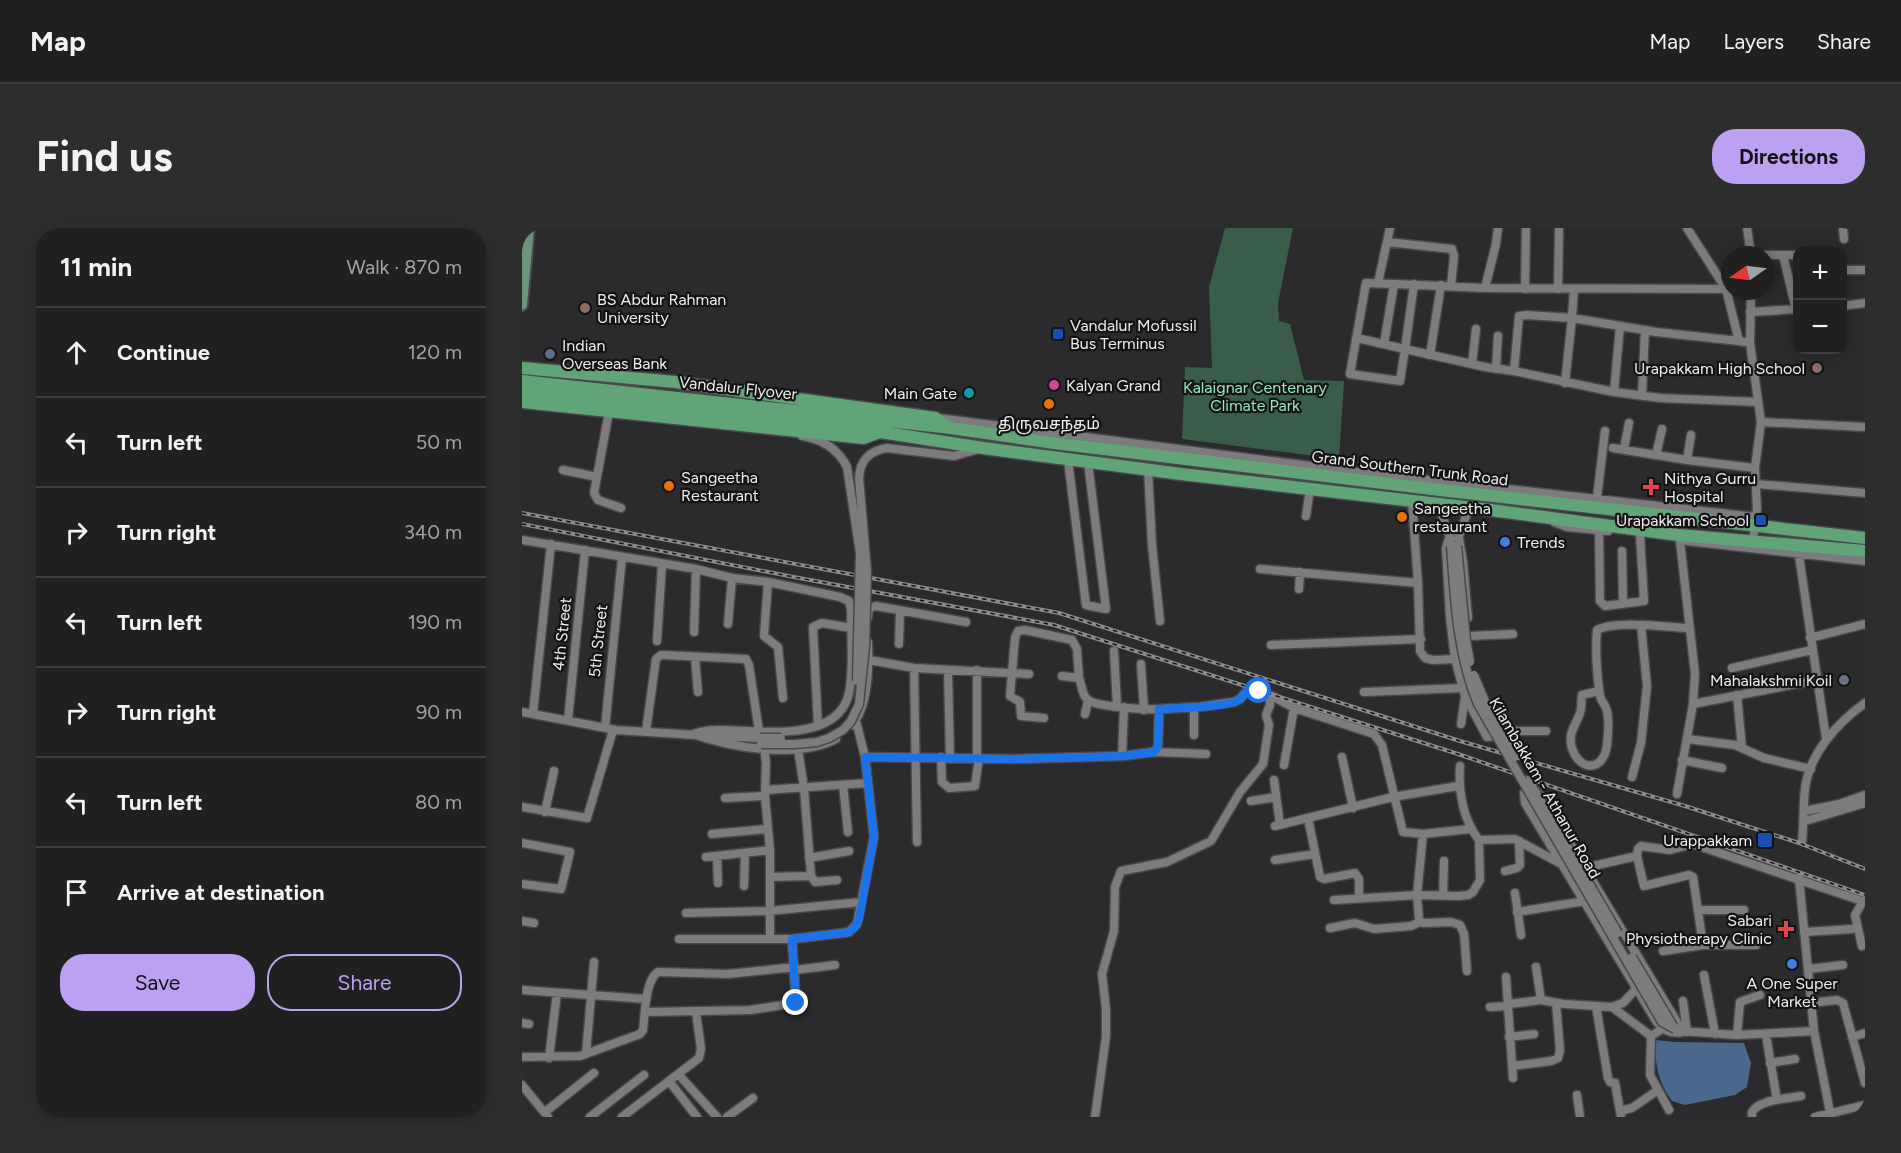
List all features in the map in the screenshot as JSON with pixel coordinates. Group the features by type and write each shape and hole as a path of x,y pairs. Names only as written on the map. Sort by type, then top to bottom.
{"highway":[{"path":"522,368 675,382 935,418 951,428"},
{"name":"Vandalur Flyover","path":"522,381 951,428"},
{"name":"Vandalur Flyover","path":"522,391 881,432"},
{"path":"522,402 863,438 881,432"},
{"name":"Grand Southern Trunk Road","path":"951,428 1054,443 1440,490 1755,521 1865,538"},
{"name":"Grand Southern Trunk Road","path":"881,432 1068,460 1491,510 1678,535 1752,540 1798,549 1865,551"}],"main road":[{"path":"522,249 524,228"},
{"path":"522,305 530,228"}],"street":[{"path":"1378,283 1390,228"},
{"path":"1485,288 1498,228"},
{"path":"1525,289 1526,228"},
{"path":"1558,289 1559,228"},
{"path":"1687,228 1721,280"},
{"path":"1747,228 1750,246"},
{"path":"1843,228 1844,239"},
{"path":"1387,242 1452,249 1454,256 1431,355"},
{"path":"1775,255 1793,255"},
{"path":"1783,255 1795,300"},
{"path":"1847,270 1865,270"},
{"path":"1414,284 1400,381 1350,374 1366,283 1414,284 1525,289 1721,288"},
{"path":"1384,344 1394,284"},
{"path":"1565,382 1574,289"},
{"path":"1729,300 1739,341"},
{"path":"1751,300 1750,343 1761,422 1755,468 1755,521 1752,540"},
{"path":"1847,305 1865,303"},
{"path":"1750,312 1793,309"},
{"path":"1514,371 1519,316 1527,315 1572,318 1620,327 1750,343"},
{"path":"1614,392 1620,327"},
{"path":"1472,364 1476,329"},
{"path":"1642,395 1645,330"},
{"path":"1496,369 1498,336"},
{"path":"1357,338 1614,392 1660,398 1757,402"},
{"path":"609,412 594,493 596,498 621,508"},
{"path":"935,418 1366,473 1597,498 1755,521"},
{"path":"1761,422 1865,427"},
{"path":"522,712 532,712 609,729 729,737 807,739 835,730 844,722 852,710 857,687 860,553 847,467 836,450 825,443 731,423"},
{"path":"1624,449 1629,423"},
{"path":"1656,455 1662,429"},
{"path":"1597,498 1605,431"},
{"path":"1687,460 1691,435"},
{"path":"729,737 733,742 761,744 817,742 843,730 851,721 859,704 862,684 867,570 859,466 867,456 887,448 954,456 983,448"},
{"path":"1613,448 1755,468"},
{"path":"1068,460 1086,605 1106,609 1088,462"},
{"path":"1148,469 1152,545 1160,621"},
{"path":"563,470 597,477"},
{"path":"1756,484 1865,493"},
{"path":"1306,516 1310,489"},
{"path":"1412,501 1420,651 1425,658 1433,660 1455,659"},
{"name":"Kilambakkam - Athanur Road","path":"1438,504 1454,534 1460,645 1478,704 1662,1022 1682,1031"},
{"name":"Kilambakkam - Athanur Road","path":"1454,534 1469,508"},
{"path":"1539,516 1568,527 1680,541 1798,549 1865,561"},
{"path":"1599,531 1600,601 1605,606 1644,601 1640,535"},
{"path":"1454,534 1463,562 1470,649 1479,680 1501,731"},
{"path":"1454,534 1446,548 1450,618 1455,659 1464,692 1487,737 1491,738 1501,731 1546,731"},
{"path":"522,540 696,569 732,578 768,582 840,597 870,607 876,606 966,622"},
{"path":"1677,794 1693,704 1695,674 1680,541"},
{"path":"532,712 551,544"},
{"path":"1798,549 1826,738"},
{"name":"4th Street","path":"568,720 585,550"},
{"path":"1622,550 1623,604"},
{"name":"5th Street","path":"545,812 587,818 609,729 622,558"},
{"path":"657,641 662,564"},
{"path":"694,632 696,569"},
{"path":"1260,569 1418,584"},
{"path":"1299,589 1300,573"},
{"path":"728,624 732,578"},
{"path":"768,582 764,636 778,647 783,698"},
{"path":"693,734 714,730 799,730 818,726 834,718 842,710 850,683 851,610 849,601"},
{"path":"693,734 713,741 764,748 816,747 834,740 856,721 864,700 869,660 868,611 870,607"},
{"path":"899,644 900,611"},
{"path":"818,726 813,627 822,623 851,628"},
{"path":"1810,638 1865,624"},
{"path":"1599,691 1582,695 1580,712 1570,741 1576,757 1591,766 1602,760 1607,745 1607,712 1601,702 1599,691 1596,630 1604,627 1641,625 1689,628"},
{"path":"1632,777 1641,743 1647,686 1641,625"},
{"path":"1044,718 1021,716 1020,702 1010,696 1016,633 1025,630 1072,640 1077,649 1079,678 1084,695 1088,700 1144,710 1194,707 1234,702 1248,690 1270,696 1294,708 1374,734 1382,745 1403,832 1423,834 1470,829"},
{"path":"1469,636 1513,634"},
{"path":"1271,645 1421,639"},
{"path":"1732,668 1812,650"},
{"path":"1114,651 1122,756"},
{"path":"646,731 656,659 661,655 742,658 748,661 759,731"},
{"path":"695,657 698,692"},
{"path":"869,660 914,668 1029,674"},
{"path":"1141,664 1144,710"},
{"path":"914,668 917,842"},
{"path":"948,670 942,782 949,788 975,786 977,783 977,670"},
{"path":"1062,676 1079,678"},
{"path":"1693,704 1816,680"},
{"path":"1364,692 1464,692"},
{"path":"1461,724 1464,692"},
{"path":"1737,694 1742,748"},
{"path":"1095,1117 1106,1037 1102,974 1114,931 1115,887 1121,871 1167,862 1211,841 1240,792 1263,764 1269,725 1266,715 1270,705 1270,696"},
{"path":"1084,714 1088,700"},
{"path":"1802,841 1805,787 1811,769 1826,738 1849,714 1865,703"},
{"path":"1194,707 1194,735"},
{"path":"1284,765 1294,708"},
{"path":"1154,752 1158,747 1159,709"},
{"path":"679,939 792,939 849,932 857,924 874,837 865,757 856,721"},
{"path":"1687,739 1735,745 1764,758 1811,769"},
{"path":"764,748 770,850 770,938"},
{"path":"798,749 804,788 811,876 815,882 837,880"},
{"path":"865,757 1122,756 1154,752 1206,754"},
{"path":"1342,757 1353,808"},
{"path":"1682,760 1722,768"},
{"path":"1334,900 1359,897 1468,895 1478,887 1481,872 1479,840 1470,829 1458,786 1460,766"},
{"path":"522,807 545,812 554,771"},
{"path":"1274,780 1277,825 1393,797 1458,786"},
{"path":"725,798 868,783"},
{"path":"843,785 848,832"},
{"path":"1682,1031 1539,794 1536,791 1524,793 1525,803 1636,990 1662,1029 1673,1033 1682,1031 1737,1035 1814,1031"},
{"path":"1805,816 1865,795"},
{"path":"1251,801 1276,797"},
{"path":"1805,816 1865,803"},
{"path":"1308,818 1321,879 1357,874 1359,897"},
{"path":"712,834 768,829"},
{"path":"1420,922 1417,895 1423,834"},
{"path":"1479,840 1515,839 1563,866 1584,868 1637,856"},
{"path":"1505,871 1520,865 1519,841"},
{"path":"522,843 570,852 561,889 522,884"},
{"path":"1703,945 1693,877 1644,886 1637,856 1641,846 1670,850 1697,845 1864,902 1855,915 1862,946"},
{"path":"706,857 770,850"},
{"path":"810,858 849,851"},
{"path":"744,886 745,853"},
{"path":"1275,860 1315,854"},
{"path":"717,856 718,883"},
{"path":"1443,896 1444,861"},
{"path":"770,877 811,876"},
{"path":"1799,878 1814,1031 1830,1115"},
{"path":"1515,893 1521,934"},
{"path":"1517,912 1585,901"},
{"path":"686,912 769,911 861,902"},
{"path":"1698,910 1744,910"},
{"path":"522,921 534,923"},
{"path":"1330,928 1355,923 1374,929 1411,926 1420,922 1451,922 1460,925 1464,934 1467,971"},
{"path":"1804,932 1859,931"},
{"path":"645,1012 750,1010 796,1003 792,939"},
{"path":"1663,951 1703,945 1756,945"},
{"path":"586,1054 594,962"},
{"path":"522,1057 549,1058 586,1054 640,1034 643,1030 651,978 658,972 728,974 835,965"},
{"path":"1808,969 1843,965"},
{"path":"1536,968 1541,1000"},
{"path":"1704,975 1715,1034"},
{"path":"1506,977 1513,1078"},
{"path":"522,990 646,999"},
{"path":"1490,1007 1541,1000 1612,1007 1623,1003 1636,990"},
{"path":"549,1058 557,993"},
{"path":"1737,1035 1740,1002 1760,995"},
{"path":"1811,1003 1837,1000 1843,1003 1865,1083"},
{"path":"1682,1031 1683,1002"},
{"path":"1512,1066 1558,1058 1560,1050 1556,1003"},
{"path":"1596,1006 1608,1078 1610,1082 1615,1083 1620,1114 1658,1090"},
{"path":"1612,1007 1651,1036"},
{"path":"622,1117 696,1061 701,1054 696,1011"},
{"path":"1651,1036 1662,1029"},
{"path":"1852,1037 1865,1033"},
{"path":"1509,1037 1534,1034"},
{"path":"1766,1035 1777,1100"},
{"path":"1651,1036 1650,1075 1669,1110"},
{"path":"1770,1063 1794,1059"},
{"path":"522,1085 547,1114 594,1073"},
{"path":"678,1074 717,1117"},
{"path":"590,1117 644,1076"},
{"path":"669,1081 697,1117"},
{"path":"1577,1095 1580,1117"},
{"path":"1752,1117 1752,1112 1756,1107 1777,1100 1801,1096"},
{"path":"727,1117 753,1098"},
{"path":"1815,1117 1865,1105"}],"green space":[{"name":"Kalaignar Centenary Climate Park","path":"1225,228 1293,228 1278,303 1279,321 1290,324 1304,380 1344,381 1339,459 1182,439 1185,367 1212,368 1209,287"}],"water":[{"path":"1656,1040 1744,1043 1751,1063 1747,1087 1735,1095 1685,1105 1672,1101 1663,1087 1658,1072"}],"railway":[{"path":"522,513 1059,613 1460,741 1685,806 1799,843 1865,869"},
{"path":"522,524 1054,625 1458,754 1865,895"}],"place":[{"name":"BS Abdur Rahman University","path":"585,308"},
{"name":"Vandalur Mofussil Bus Terminus","path":"1058,334"},
{"name":"Indian Overseas Bank","path":"550,354"},
{"name":"Urapakkam High School","path":"1817,368"},
{"name":"Kalyan Grand","path":"1054,385"},
{"name":"Main Gate","path":"969,393"},
{"name":"திருவசந்தம்","path":"1049,404"},
{"name":"Sangeetha Restaurant","path":"669,486"},
{"name":"Nithya Gurru Hospital","path":"1651,487"},
{"name":"Sangeetha restaurant","path":"1402,517"},
{"name":"Urapakkam School","path":"1761,520"},
{"name":"Trends","path":"1505,542"},
{"name":"Mahalakshmi Koil","path":"1844,680"},
{"name":"Urappakkam","path":"1765,840"},
{"name":"Sabari Physiotherapy Clinic","path":"1786,929"},
{"name":"A One Super Market","path":"1792,964"}],"route":[{"path":"796,1003 792,939 849,932 859,919 874,837 865,757 1012,759 1122,756 1154,752 1158,747 1159,709 1234,702 1248,690 1259,691"}]}
